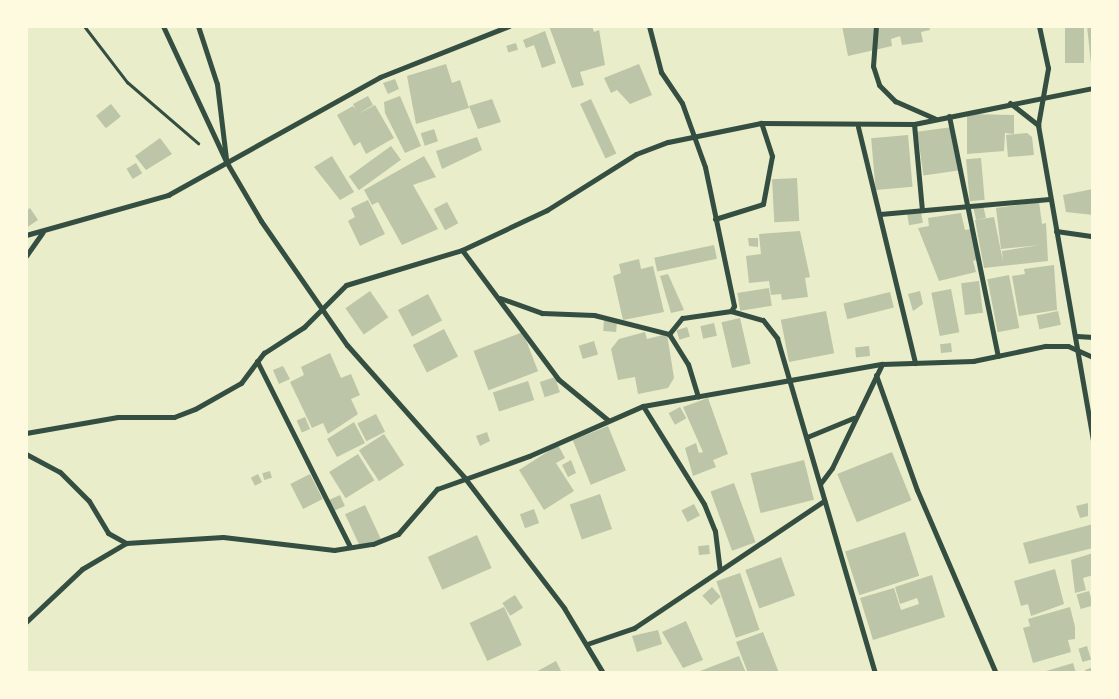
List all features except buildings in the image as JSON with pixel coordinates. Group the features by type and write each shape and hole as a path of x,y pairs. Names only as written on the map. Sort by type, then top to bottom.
{"street":[{"path":"163,26 227,163 261,221 347,345 464,477 564,608 603,673"},
{"path":"198,26 217,84 227,163"},
{"path":"26,235 168,195 417,58 509,26"},
{"path":"649,26 660,72 682,103 692,136 705,167 715,219 734,296 731,311"},
{"path":"876,26 873,66 879,86 895,101 934,118"},
{"path":"1039,26 1048,68 1046,97 1038,126 1049,199 1076,336 1093,440"},
{"path":"26,433 118,417 174,417 240,383 257,361 323,308 346,284 462,250 547,210 636,154 692,136 761,123 858,127 914,124 934,118 1093,88"},
{"path":"1010,103 1038,126"},
{"path":"949,116 970,206 998,356"},
{"path":"715,219 763,204 772,156 761,123"},
{"path":"914,124 922,210"},
{"path":"858,127 915,363"},
{"path":"880,214 1049,199"},
{"path":"26,256 44,231"},
{"path":"1056,231 1093,236"},
{"path":"462,250 567,389 608,420"},
{"path":"500,298 542,313 594,316 669,334 688,364 698,397"},
{"path":"669,334 682,318 731,311 763,320 772,328 790,382 875,673"},
{"path":"1076,336 1093,337"},
{"path":"26,622 82,569 126,543 223,537 300,549 350,547 398,534 437,489 464,477 529,456 642,406 790,382 882,364 998,356 1058,344 1093,357"},
{"path":"257,361 350,547"},
{"path":"820,484 836,460 853,418 882,364"},
{"path":"876,375 917,490 996,673"},
{"path":"642,406 704,504 714,531 720,569"},
{"path":"806,437 853,418"},
{"path":"26,454 60,472 89,501 108,533 126,543"},
{"path":"586,644 634,628 824,501"}],"path":[{"path":"84,26 127,82 172,124 227,163"}]}
